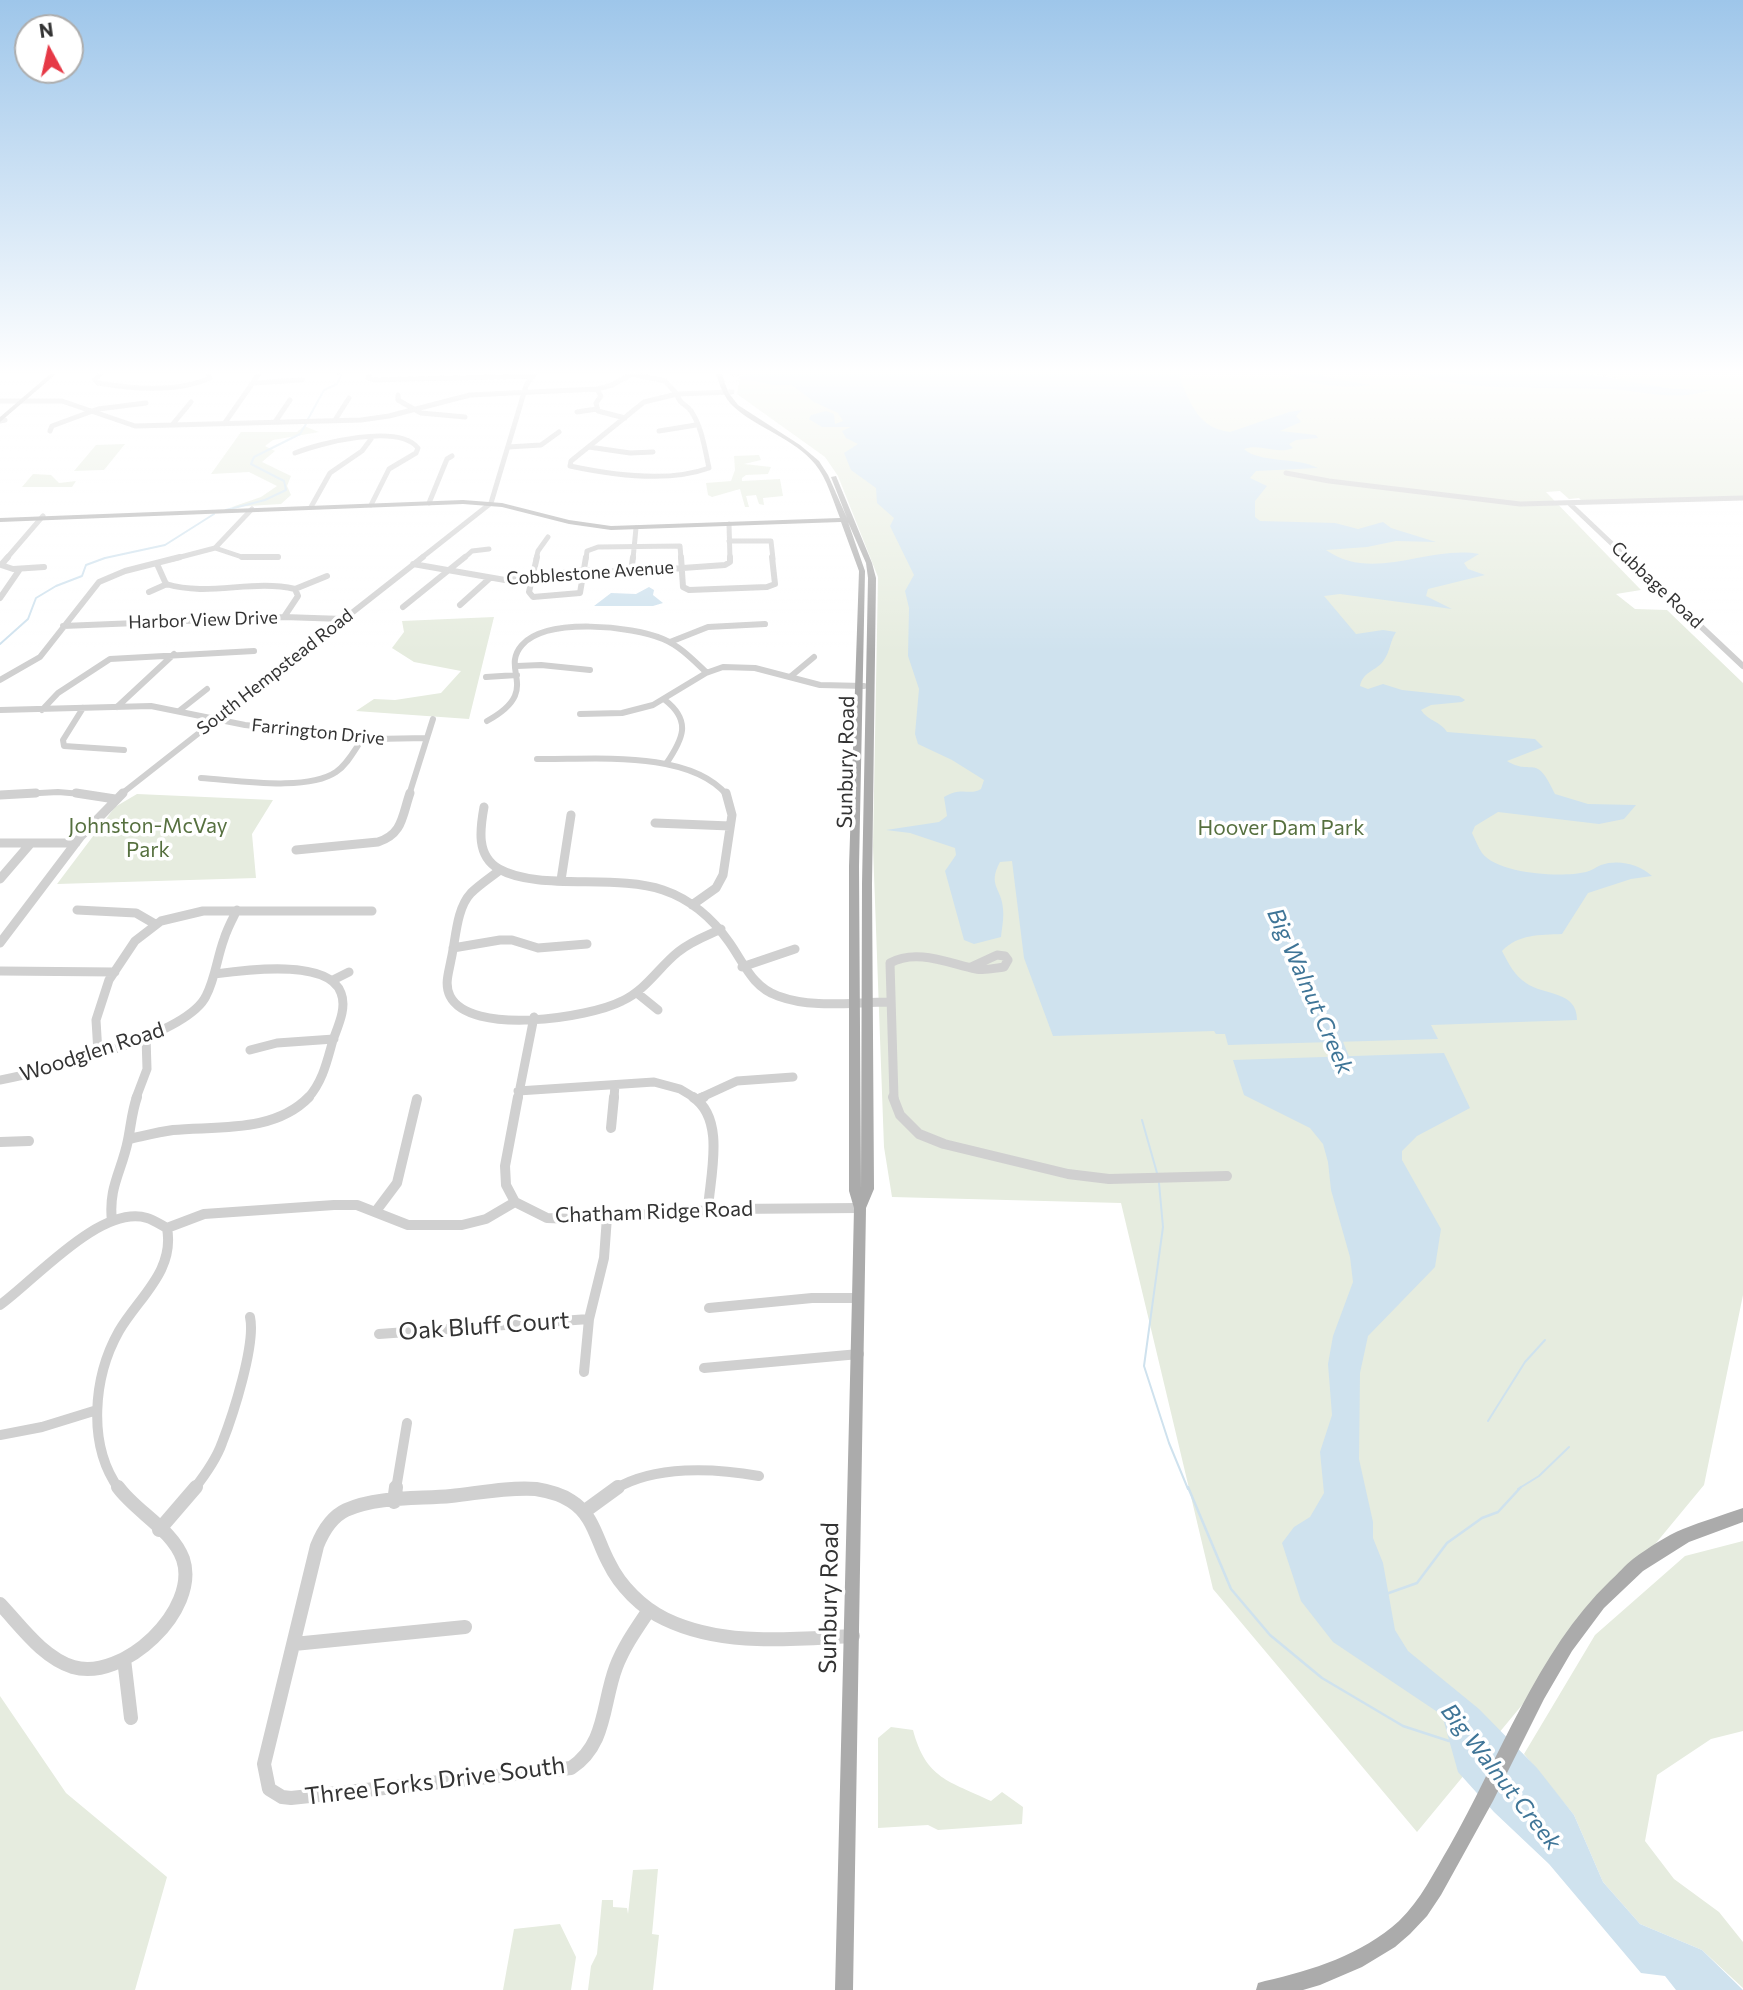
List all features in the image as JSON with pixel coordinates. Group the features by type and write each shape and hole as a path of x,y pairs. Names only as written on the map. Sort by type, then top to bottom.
{"main road":[{"name":"Sunbury Road","path":"819,467 866,555 872,578 854,866 856,950 862,965 861,1002 868,1048 868,1189 860,1208"},
{"name":"Sunbury Road","path":"828,467 848,520 862,571 860,654 869,717 855,1191 860,1208 859,1354 844,1990"},
{"path":"0,520 311,506 491,503 584,525 636,528 848,520"},
{"path":"1265,1990 1308,1985 1342,1969 1405,1927 1434,1889 1470,1828 1557,1657 1578,1626 1630,1570 1673,1543 1743,1515"}],"street":[{"path":"311,506 330,473 339,467"},
{"path":"371,505 393,467"},
{"path":"429,503 444,467"},
{"path":"491,503 502,467"},
{"path":"580,467 608,474 706,470 709,467"},
{"path":"1286,473 1329,481 1520,504 1743,498"},
{"name":"South Hempstead Road","path":"0,943 76,843 115,799 491,503"},
{"name":"Cubbage Road","path":"1570,504 1743,666"},
{"path":"0,680 40,657 99,582 110,576 215,548 252,509"},
{"path":"43,516 1,565 20,569 44,567"},
{"name":"Cobblestone Avenue","path":"413,564 514,580 583,570 631,572 727,564 730,562 729,524"},
{"path":"631,572 636,528"},
{"path":"548,537 538,551 530,596 575,595 581,591 589,549 634,546 680,546 685,589 773,586 772,541 729,541"},
{"path":"215,548 242,557 278,557"},
{"path":"403,607 474,550 489,549"},
{"path":"157,564 167,584"},
{"path":"0,598 20,569"},
{"path":"149,592 167,584 196,589 280,586 295,589 327,576"},
{"path":"460,605 491,578"},
{"path":"284,617 298,596 295,589"},
{"name":"Harbor View Drive","path":"63,626 284,617 343,618"},
{"path":"670,642 708,627 765,624"},
{"path":"487,721 510,708 517,695 517,666 521,646 535,635 556,631 615,628 648,633 670,642 706,672"},
{"path":"42,710 58,693 110,659 254,651"},
{"path":"117,706 125,695 166,665 174,654"},
{"path":"790,677 814,657"},
{"path":"517,666 541,665 590,670"},
{"path":"580,714 633,711 665,700 706,672 728,666 748,666 819,685 865,686"},
{"path":"486,677 517,675"},
{"path":"179,711 207,689"},
{"path":"665,700 680,711 682,721 680,743 666,764"},
{"name":"Farrington Drive","path":"0,710 151,706 215,720 363,738 427,738"},
{"path":"83,708 63,740 64,746 124,750"},
{"path":"296,850 391,838 400,828 433,719"},
{"path":"201,778 266,781 324,778 337,771 363,738"},
{"path":"537,759 600,762 641,760 666,764 705,776 719,786 730,804 730,826 720,881 692,905"},
{"path":"0,795 67,792 115,799"},
{"path":"484,807 479,838 483,855 500,870 538,879 631,883 662,890 692,905 720,929 753,981 778,996 813,1002 889,1002"},
{"path":"561,880 567,860 566,833 571,815"},
{"path":"655,823 730,826"},
{"path":"0,843 76,843"},
{"path":"0,879 31,843"},
{"path":"500,870 471,892 463,905 453,948 446,984 447,995 468,1014 484,1018 534,1017 591,1012 619,1003 655,978 677,953 720,929"},
{"path":"77,910 136,913 155,924"},
{"path":"99,1053 96,1032 98,1010 115,972 134,941 155,924 184,913 237,910 372,911"},
{"name":"Woodglen Road","path":"0,1080 41,1072 172,1026 206,998 224,938 237,910"},
{"path":"453,948 500,940 512,940 538,948 587,944"},
{"path":"742,967 795,949"},
{"path":"971,967 940,958 892,960 889,968 893,1097 900,1115 919,1134 969,1150 1090,1177 1227,1176"},
{"path":"129,1139 172,1130 259,1123 299,1106 317,1086 342,1010 342,993 334,980 327,975 299,970 246,970 215,974"},
{"path":"0,971 115,972"},
{"path":"334,980 349,972"},
{"path":"637,993 658,1010"},
{"path":"167,1228 204,1214 334,1205 357,1205 376,1211 394,1222 424,1227 474,1222 515,1202 506,1185 505,1166 534,1017"},
{"path":"112,1221 111,1184 129,1139 131,1115 146,1072 149,1055 146,1036"},
{"path":"250,1050 277,1042 334,1039"},
{"path":"699,1099 737,1081 793,1077"},
{"path":"518,1090 654,1082 676,1086 699,1099 713,1124 715,1135 708,1209"},
{"path":"611,1128 615,1085"},
{"path":"376,1211 397,1183 416,1099"},
{"path":"0,1142 29,1141"},
{"name":"Chatham Ridge Road","path":"515,1202 547,1218 607,1217 708,1209 860,1208"},
{"path":"0,1305 85,1236 112,1221 144,1217 167,1228 170,1248 166,1263 119,1332 106,1366 97,1410 106,1465 131,1503 179,1550 184,1576 182,1589 163,1626 152,1640 124,1659 97,1669 72,1669 46,1650 0,1604"},
{"path":"584,1372 589,1318 604,1258 607,1217"},
{"path":"709,1308 812,1298 859,1298"},
{"path":"159,1530 205,1476 222,1444 250,1347 253,1330 250,1317"},
{"name":"Oak Bluff Court","path":"379,1334 589,1318"},
{"path":"704,1368 859,1354"},
{"path":"0,1434 42,1427 97,1410"},
{"path":"394,1502 407,1423"},
{"path":"759,1475 722,1470 648,1477 631,1481 585,1511 594,1525 604,1557 616,1576 649,1609 677,1624 711,1635 748,1641 853,1636"},
{"name":"Three Forks Drive South","path":"585,1511 571,1500 546,1491 515,1490 351,1508 333,1517 317,1546 264,1764 270,1788 282,1797 290,1798 553,1772 579,1764 597,1742 617,1664 649,1609"},
{"path":"294,1644 465,1628"},
{"path":"124,1659 131,1718"}],"green space":[{"path":"77,467 107,467 104,470 74,471"},
{"path":"216,467 272,467 291,476 287,486 291,495 281,504 232,507 261,497 277,486 249,472 211,474"},
{"path":"735,467 771,467 768,474 746,475 742,481 780,479 783,496 763,498 764,505 759,504 756,495 746,496 749,507 745,507 740,489 712,497 708,495 706,483 731,481"},
{"name":"Hoover Dam Park","path":"832,467 1743,467 1743,496 1583,502 1579,498 1569,499 1560,491 1546,492 1641,590 1616,594 1635,609 1667,610 1743,683 1743,1295 1704,1485 1417,1832 1213,1589 1121,1203 892,1197 884,1147 873,847 878,577 838,476"},
{"path":"33,474 51,475 59,483 76,481 72,487 22,487"},
{"path":"494,617 469,719 356,711 374,699 395,700 441,693 461,671 414,662 392,648 404,632 402,621"},
{"name":"Johnston-McVay Park","path":"137,794 273,800 252,834 256,878 57,884 115,807"},
{"path":"1743,1541 1743,1731 1711,1739 1657,1775 1645,1841 1674,1879 1719,1912 1743,1942 1743,1988 1702,1950 1640,1924 1603,1882 1574,1815 1524,1754 1595,1635 1685,1556"},
{"path":"0,1696 66,1793 167,1877 135,1990 0,1990"},
{"path":"891,1727 913,1730 918,1746 932,1769 951,1783 991,1801 1002,1792 1023,1807 1022,1824 938,1830 928,1825 878,1828 878,1738"},
{"path":"658,1869 652,1934 659,1935 653,1990 588,1990 591,1966 597,1954 602,1900 613,1900 613,1907 627,1908 628,1914 633,1870"},
{"path":"560,1924 576,1957 571,1990 503,1990 514,1929"}],"water":[{"path":"850,467 1315,467 1318,468 1256,471 1250,478 1267,486 1255,501 1255,517 1260,521 1335,523 1358,529 1383,522 1391,528 1436,542 1396,541 1367,547 1326,550 1344,559 1363,563 1401,561 1440,554 1479,554 1464,563 1468,569 1485,575 1428,589 1426,596 1452,609 1340,594 1324,596 1356,634 1383,630 1396,632 1384,660 1364,677 1360,686 1368,689 1383,684 1402,690 1459,696 1465,700 1431,705 1421,710 1447,732 1535,739 1543,747 1507,761 1538,769 1555,794 1588,804 1636,805 1624,819 1599,824 1498,812 1475,826 1472,833 1482,853 1490,860 1515,870 1561,875 1588,871 1608,863 1621,863 1641,868 1652,876 1631,879 1588,893 1562,934 1522,938 1502,951 1522,980 1572,1003 1577,1020 1431,1025 1438,1039 1228,1045 1225,1034 1216,1034 1214,1031 1053,1036 1024,958 1012,861 1000,862 996,870 995,882 1003,909 1001,937 974,944 964,940 945,871 956,855 955,848 910,833 886,830 939,822 947,816 944,797 956,792 977,791 981,789 984,780 952,760 918,744 915,734 919,689 908,656 909,608 905,591 914,575 890,526 894,518 877,503 876,488"},
{"path":"649,587 654,590 653,595 663,603 653,606 594,606 611,593 636,594"},
{"path":"1444,1053 1470,1108 1417,1136 1402,1151 1402,1160 1441,1229 1435,1267 1368,1336 1360,1373 1359,1459 1373,1522 1373,1538 1383,1563 1395,1630 1408,1651 1479,1709 1537,1768 1574,1815 1603,1882 1640,1924 1702,1950 1743,1990 1676,1990 1665,1976 1641,1973 1549,1864 1494,1812 1458,1772 1442,1715 1333,1642 1301,1601 1282,1543 1294,1527 1310,1517 1324,1493 1320,1452 1332,1415 1328,1364 1333,1336 1353,1282 1350,1257 1331,1190 1323,1144 1310,1128 1244,1095 1233,1060"}],"waterway":[{"path":"226,510 265,500 286,490 284,481 257,467"},
{"path":"0,644 28,619 36,598 56,586 82,576 86,565 105,558 165,545 214,514"},
{"name":"Big Walnut Creek","path":"1331,1027 1349,1071"},
{"path":"1142,1120 1157,1173"},
{"path":"1159,1183 1163,1227 1144,1366 1169,1443 1188,1489"},
{"path":"1488,1421 1525,1362 1545,1340"},
{"path":"1521,1487 1539,1476 1569,1447"},
{"path":"1188,1487 1231,1589 1270,1635 1322,1678 1403,1726 1449,1741"},
{"path":"1386,1594 1417,1583 1447,1543 1482,1518 1498,1512 1521,1487"}]}
